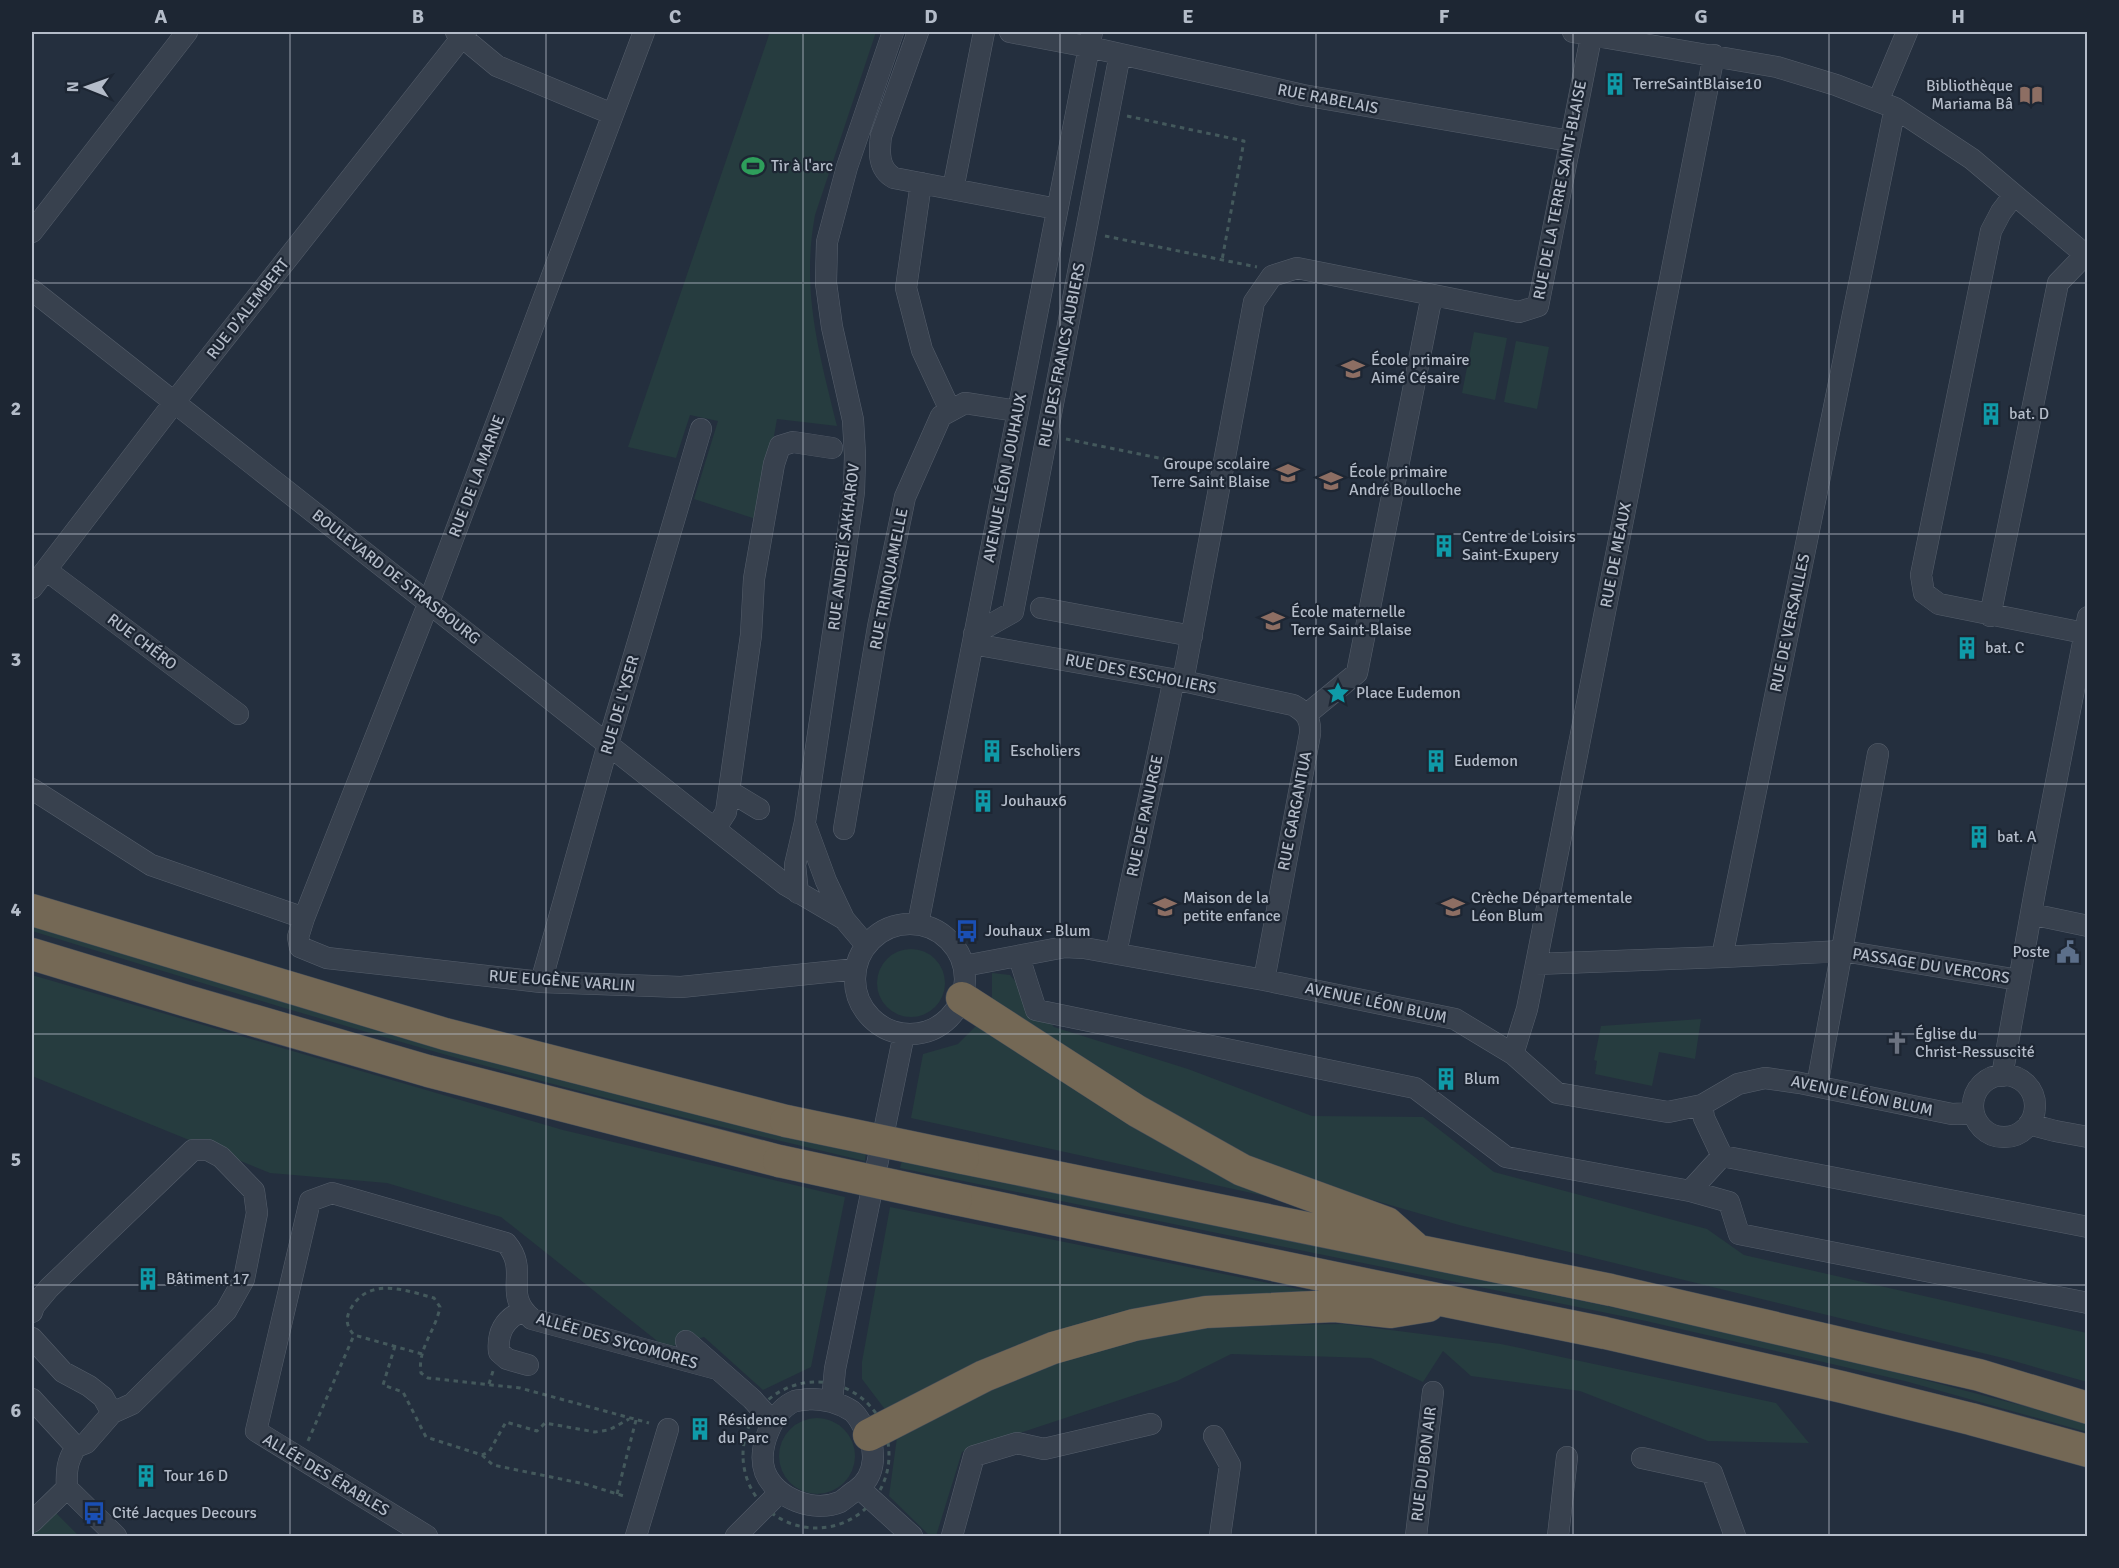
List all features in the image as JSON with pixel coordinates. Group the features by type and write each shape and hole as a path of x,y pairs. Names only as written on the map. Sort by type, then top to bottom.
{"highway":[{"path":"32,910 445,1034 786,1121 1611,1290 1979,1375 2088,1408"},
{"path":"32,954 187,1002 428,1071 779,1161 1605,1333 1831,1384 2088,1451"},
{"path":"962,998 1137,1111 1242,1170 1387,1223 1419,1251"},
{"path":"877,1431 984,1376 1053,1348 1134,1325 1206,1312 1335,1306 1391,1312 1451,1302"}],"street":[{"path":"32,232 187,32"},
{"name":"RUE DE LA MARNE","path":"304,918 429,602 644,32"},
{"name":"RUE ANDREÏ SAKHAROV","path":"798,893 795,865 805,822 854,492 853,420 832,327 826,283 827,242 847,167 893,32"},
{"path":"918,32 881,136 879,155 888,175 1057,209"},
{"path":"953,189 984,32"},
{"name":"RUE RABELAIS","path":"1010,32 1090,39 1120,54 1303,95 1570,141"},
{"name":"RUE DE VERSAILLES","path":"1722,957 1886,104 1907,32"},
{"path":"462,33 497,66 612,114"},
{"name":"RUE D'ALEMBERT","path":"32,588 462,33"},
{"path":"1585,33 1777,67 1836,85 1886,104 1972,159 2086,256 2058,283 1990,616"},
{"name":"RUE DE LA TERRE SAINT-BLAISE","path":"1272,276 1297,268 1519,312 1538,306 1570,141 1585,33"},
{"name":"AVENUE LÉON JOUHAUX","path":"918,924 1090,39"},
{"name":"RUE DES FRANCS AUBIERS","path":"974,639 1013,612 1120,54"},
{"name":"RUE DE MEAUX","path":"1513,1054 1527,1009 1714,55"},
{"path":"921,183 906,288 922,350 950,410 965,403 1018,411"},
{"path":"2002,1076 2086,625 1990,616 1938,604 1924,593 1921,575 1992,231 2001,212 2014,195"},
{"path":"1178,680 1192,636 1254,302 1272,276"},
{"name":"BOULEVARD DE STRASBOURG","path":"32,290 760,864 798,893 844,919"},
{"path":"1307,714 1357,673 1432,295"},
{"name":"RUE TRINQUAMELLE","path":"844,829 878,627 905,497 941,416 950,410"},
{"name":"RUE DE L'YSER","path":"541,982 701,429"},
{"path":"715,829 726,812 751,635 754,579 774,464 780,446 793,442 832,448"},
{"name":"RUE CHÉRO","path":"46,570 238,714"},
{"path":"1041,608 1192,636"},
{"name":"RUE DES ESCHOLIERS","path":"974,639 1293,705 1307,714"},
{"name":"RUE DE PANURGE","path":"1116,953 1178,680"},
{"name":"RUE GARGANTUA","path":"1264,980 1310,734 1307,714"},
{"path":"1817,1086 1878,754"},
{"path":"32,789 151,865 304,918"},
{"path":"729,791 759,808"},
{"name":"RUE ANDREÏ SAKHAROV","path":"805,822 826,881 844,919 866,945"},
{"path":"760,864 795,865 809,870 844,919"},
{"path":"2031,914 2088,926"},
{"name":"RUE EUGÈNE VARLIN","path":"304,918 298,937 300,947 327,958 541,982 681,987 856,969"},
{"path":"918,924 938,931 950,940 959,952 964,966 965,982 962,998 953,1014 939,1026 922,1033 904,1034 887,1029 866,1012 855,987 856,969 866,945 878,934 892,927 918,924"},
{"name":"AVENUE LÉON BLUM","path":"964,966 1065,947 1116,953 1264,980 1455,1019 1513,1054 1557,1093 1668,1112 1702,1105 1738,1084 1765,1078 1817,1086 1952,1114 1973,1113"},
{"name":"PASSAGE DU VERCORS","path":"1722,957 1843,951 2019,980"},
{"path":"1019,957 1036,1010 1415,1088 1506,1157 1690,1191 1729,1202 1739,1234 2088,1303"},
{"path":"1536,964 1722,957"},
{"path":"833,1393 844,1324 904,1034"},
{"path":"2002,1076 2020,1081 2032,1096 2033,1115 2029,1124 2013,1136 2003,1137 1993,1136 1984,1130 1973,1113 1976,1092 1992,1078 2002,1076"},
{"path":"1702,1105 1704,1118 1722,1156"},
{"path":"2029,1124 2088,1137"},
{"path":"32,1312 34,1306 49,1288 193,1150 208,1150 221,1157 254,1191 256,1213 244,1279 226,1311 132,1404 112,1413 86,1443 76,1447 68,1459 67,1488 116,1536"},
{"path":"1690,1191 1722,1156"},
{"path":"1722,1156 2088,1227"},
{"name":"ALLÉE DES SYCOMORES","path":"256,1431 310,1201 332,1193 506,1243 514,1252 518,1269 516,1294 522,1311 532,1319 717,1369 767,1415"},
{"path":"522,1311 510,1316 505,1322 498,1344 499,1352 507,1359 528,1365"},
{"path":"32,1338 63,1372 89,1386 103,1397 112,1413"},
{"path":"686,1341 717,1369"},
{"name":"RUE DU BON AIR","path":"1416,1536 1433,1392"},
{"path":"833,1393 795,1401 767,1415 763,1449 765,1473 780,1492 795,1502 814,1506 866,1495"},
{"path":"833,1393 877,1431 866,1495"},
{"path":"32,1399 76,1447"},
{"path":"952,1536 974,1456 1017,1443 1044,1449 1151,1424"},
{"path":"636,1536 668,1429"},
{"name":"ALLÉE DES ÉRABLES","path":"256,1431 427,1536"},
{"path":"1214,1436 1230,1465 1220,1536"},
{"path":"1558,1536 1567,1457"},
{"path":"1642,1458 1712,1473 1735,1536"},
{"path":"32,1522 67,1488"},
{"path":"736,1536 780,1492"},
{"path":"866,1495 912,1536"}],"path":[{"path":"1108,113 1245,141 1222,260"},
{"path":"1085,232 1263,268 1272,276"},
{"path":"1047,435 1223,471"},
{"path":"300,1459 354,1335 422,1354"},
{"path":"394,1347 383,1385 404,1392 426,1437 482,1455 493,1465 585,1484 646,1503"},
{"path":"811,1382 833,1393 856,1394 866,1401 876,1413 877,1431 889,1451 887,1472 881,1488 866,1495 861,1513 842,1524 810,1528 790,1523 765,1507 749,1483 743,1455 751,1423 767,1415 778,1393 811,1382"},
{"path":"482,1455 489,1452 506,1422 537,1431 545,1423 595,1432 609,1430 630,1418"},
{"path":"617,1494 636,1420"}],"green space":[{"path":"770,32 876,32 815,215 811,243 811,296 814,321 837,426 777,419 759,520 694,499 718,421 690,415 676,458 628,447"},
{"path":"1474,332 1507,338 1495,400 1462,393"},
{"path":"1516,341 1549,347 1537,409 1504,402"},
{"path":"32,924 866,1153 865,1161 549,1083 419,1047 32,931"},
{"path":"911,949 924,952 935,959 942,970 945,983 942,996 935,1007 924,1014 911,1017 898,1014 887,1007 880,996 877,983 880,970 887,959 898,952"},
{"path":"992,973 1010,975 1054,1027 1188,1069 1312,1116 1423,1117 1494,1172 1707,1229 1744,1255 2087,1333 2087,1382 2007,1359 1459,1225 1328,1187 1218,1143 1121,1087 992,1000"},
{"path":"32,975 563,1130 845,1197 811,1367 763,1390 704,1337 666,1348 501,1217 387,1183 270,1173 32,1076"},
{"path":"1701,1019 1695,1059 1659,1052 1652,1086 1595,1074 1597,1061 1594,1060 1601,1026"},
{"path":"980,1022 1274,1198 911,1118 923,1054 958,1044"},
{"path":"902,1160 1703,1326 1841,1358 2054,1414 2087,1424 2087,1432 1905,1381 1646,1321 900,1168"},
{"path":"890,1207 1338,1297 1219,1298 887,1412 862,1379 862,1362"},
{"path":"1343,1324 1501,1344 1776,1403 1809,1443 1708,1441 1580,1391 1471,1376 1443,1351 1423,1382 1371,1358 1231,1354 1177,1381 962,1452 936,1536 930,1536 889,1496 898,1430 1088,1349 1206,1326"},
{"path":"817,1418 832,1421 844,1429 852,1441 855,1456 852,1471 844,1483 832,1491 817,1494 802,1491 790,1483 782,1471 779,1456 782,1441 790,1429 802,1421"},
{"path":"54,1511 79,1536 32,1536 32,1533"}],"place":[{"name":"TerreSaintBlaise10","path":"1615,84"},
{"name":"Bibliothèque Mariama Bâ","path":"2031,95"},
{"name":"Tir à l'arc","path":"753,166"},
{"name":"École primaire Aimé Césaire","path":"1353,369"},
{"name":"bat. D","path":"1991,414"},
{"name":"Groupe scolaire Terre Saint Blaise","path":"1288,473"},
{"name":"École primaire André Boulloche","path":"1331,481"},
{"name":"Centre de Loisirs Saint-Exupery","path":"1444,546"},
{"name":"École maternelle Terre Saint-Blaise","path":"1273,621"},
{"name":"bat. C","path":"1967,648"},
{"name":"Place Eudemon","path":"1338,693"},
{"name":"Escholiers","path":"992,751"},
{"name":"Eudemon","path":"1436,761"},
{"name":"Jouhaux6","path":"983,801"},
{"name":"bat. A","path":"1979,837"},
{"name":"Maison de la petite enfance","path":"1165,907"},
{"name":"Crèche Départementale Léon Blum","path":"1453,907"},
{"name":"Jouhaux - Blum","path":"967,931"},
{"name":"Poste","path":"2068,952"},
{"name":"Église du Christ-Ressuscité","path":"1897,1043"},
{"name":"Blum","path":"1446,1079"},
{"name":"Bâtiment 17","path":"148,1279"},
{"name":"Résidence du Parc","path":"700,1429"},
{"name":"Tour 16 D","path":"146,1476"},
{"name":"Cité Jacques Decours","path":"94,1513"}]}
